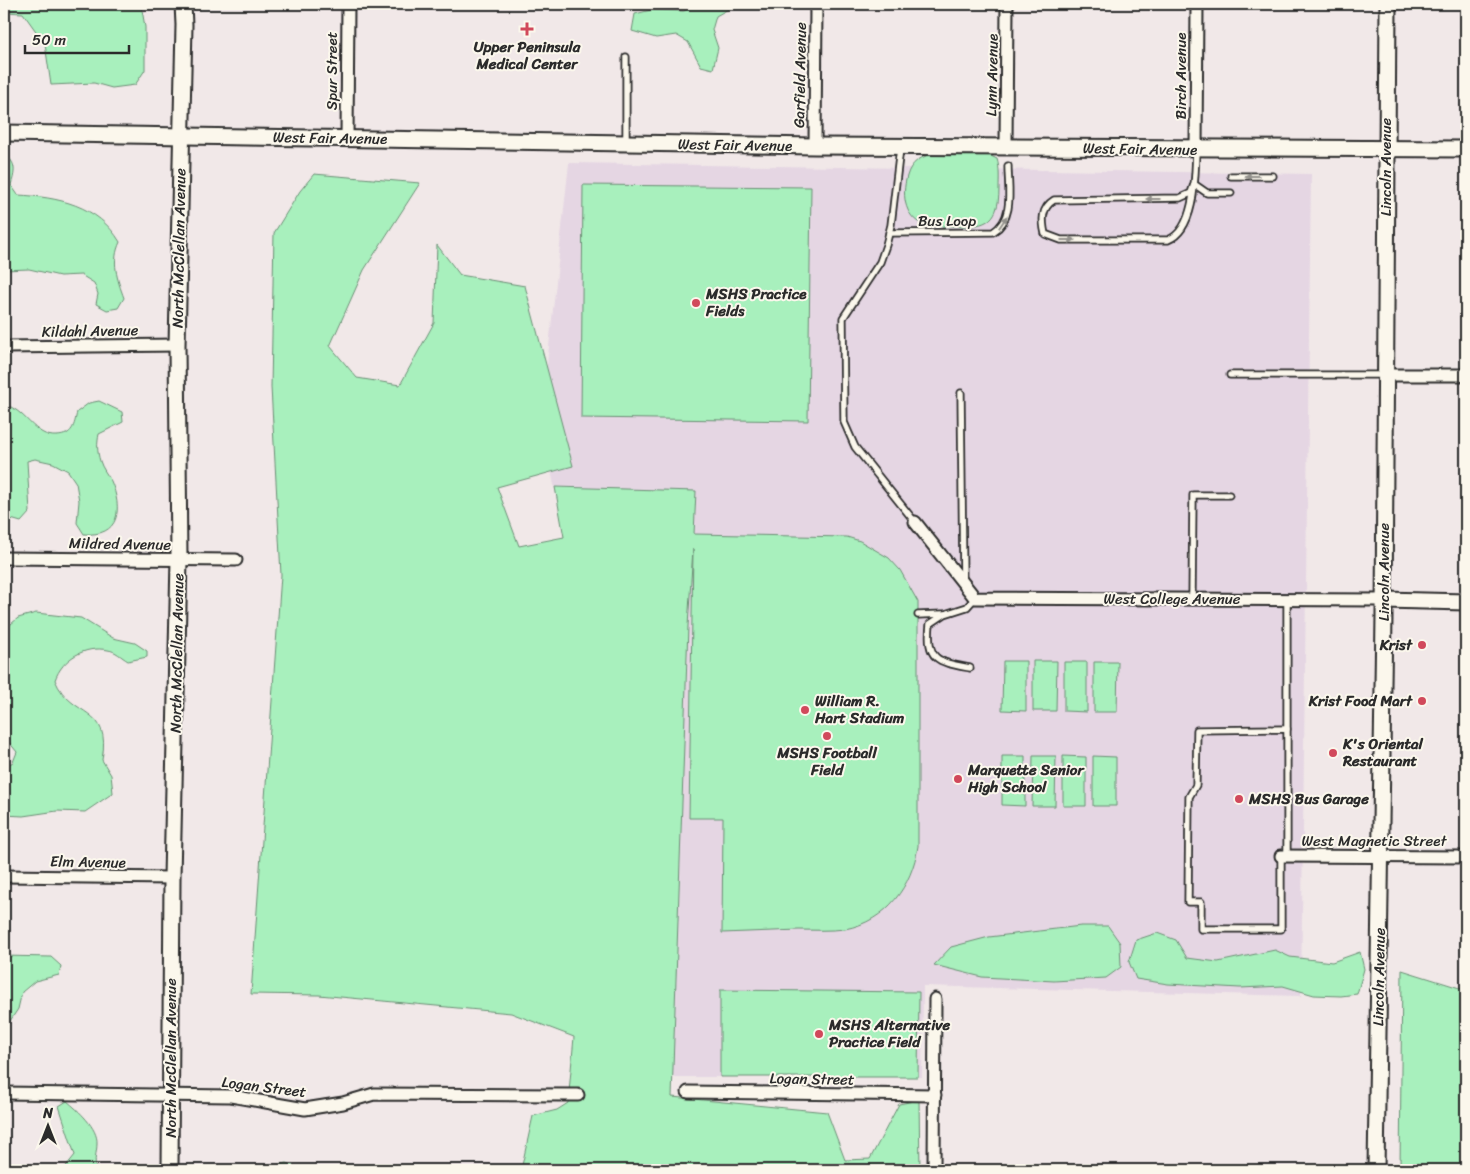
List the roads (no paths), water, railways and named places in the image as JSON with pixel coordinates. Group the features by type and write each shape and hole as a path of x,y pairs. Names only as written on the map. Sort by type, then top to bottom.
{"street":[{"name":"North McClellan Avenue","path":"170,1170 172,878 179,559 177,345 183,4"},
{"name":"Spur Street","path":"347,138 348,4"},
{"name":"Garfield Avenue","path":"815,146 816,4"},
{"name":"Lynn Avenue","path":"1006,147 1007,4"},
{"name":"Birch Avenue","path":"1196,149 1197,4"},
{"name":"Lincoln Avenue","path":"1376,1170 1384,600 1388,4"},
{"name":"West Fair Avenue","path":"4,134 181,135 900,147 1466,148"},
{"name":"Kildahl Avenue","path":"4,347 177,345"},
{"path":"1386,375 1466,376"},
{"path":"915,522 975,598"},
{"name":"Mildred Avenue","path":"4,558 236,560"},
{"name":"West College Avenue","path":"975,598 1192,598 1466,602"},
{"name":"West Magnetic Street","path":"1284,856 1466,857"},
{"name":"Elm Avenue","path":"4,876 172,878"},
{"path":"934,1170 935,999"},
{"name":"Logan Street","path":"688,1092 935,1095"},
{"name":"Logan Street","path":"4,1093 232,1096 305,1109 343,1103 374,1094 578,1095"}],"lane":[{"path":"626,57 626,143"},
{"path":"900,147 889,233 880,262 843,318 844,422 855,447 915,522"},
{"path":"1194,184 1191,193 1180,198 1054,200 1044,210 1042,218 1045,234 1061,240 1168,240 1175,237 1188,217 1194,184 1196,149"},
{"name":"Bus Loop","path":"889,233 993,232 1003,224 1008,211 1008,166"},
{"path":"1231,176 1273,176"},
{"path":"1194,184 1207,193 1231,193"},
{"path":"1230,375 1386,375"},
{"path":"960,393 963,583"},
{"path":"1192,598 1193,495 1229,495"},
{"path":"918,616 945,614 967,607 975,598"},
{"path":"1287,600 1287,729 1281,929 1201,929 1201,902 1188,902 1189,797 1196,785 1197,730 1287,729"},
{"path":"945,614 930,624 930,651 940,662 970,668"}],"place":[{"name":"Upper Peninsula Medical Center","path":"527,29"},
{"name":"MSHS Practice Fields","path":"696,303"},
{"name":"Krist","path":"1422,645"},
{"name":"Krist Food Mart","path":"1422,701"},
{"name":"William R. Hart Stadium","path":"805,710"},
{"name":"MSHS Football Field","path":"827,736"},
{"name":"K's Oriental Restaurant","path":"1333,753"},
{"name":"Marquette Senior High School","path":"958,779"},
{"name":"MSHS Bus Garage","path":"1239,799"},
{"name":"MSHS Alternative Practice Field","path":"819,1034"}]}
